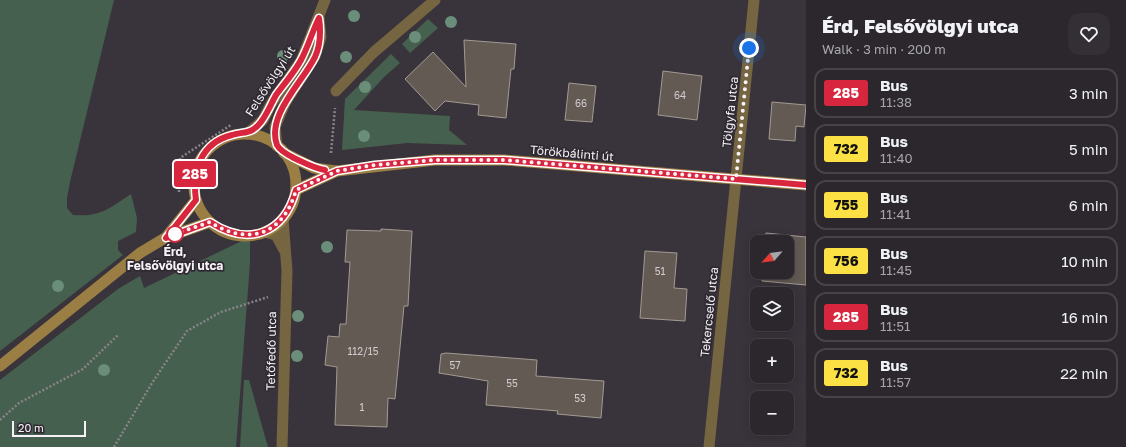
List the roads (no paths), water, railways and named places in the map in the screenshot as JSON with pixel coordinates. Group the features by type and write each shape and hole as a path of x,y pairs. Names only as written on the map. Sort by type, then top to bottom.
{"main road":[{"path":"247,134 264,137 281,149 294,170 296,190 292,205 283,219 264,232 253,235 239,236 224,231 210,222 200,210 196,200 194,184 195,173 206,151 218,141 232,135 247,134"},
{"name":"Törökbálinti út","path":"281,149 314,168 337,171"},
{"name":"Törökbálinti út","path":"296,190 337,171 375,165 435,160 504,160 806,185"},
{"path":"166,238 196,200"},
{"path":"0,366 140,253 166,238 210,222"}],"street":[{"name":"Felsővölgyi út","path":"247,134 260,124 275,97 301,61 325,0"},
{"path":"336,91 374,52 435,0"},
{"name":"Tölgyfa utca","path":"736,179 754,0"},
{"name":"Felsővölgyi út","path":"281,149 275,127 285,103 315,56 321,37 319,18"},
{"name":"Tekercselő utca","path":"709,447 736,179"},
{"name":"Tetőfedő utca","path":"282,447 287,256 283,219"},
{"name":"Tetőfedő utca","path":"264,232 276,235 287,256"}],"place":[{"name":"Érd, Felsővölgyi utca","path":"175,234"}]}
